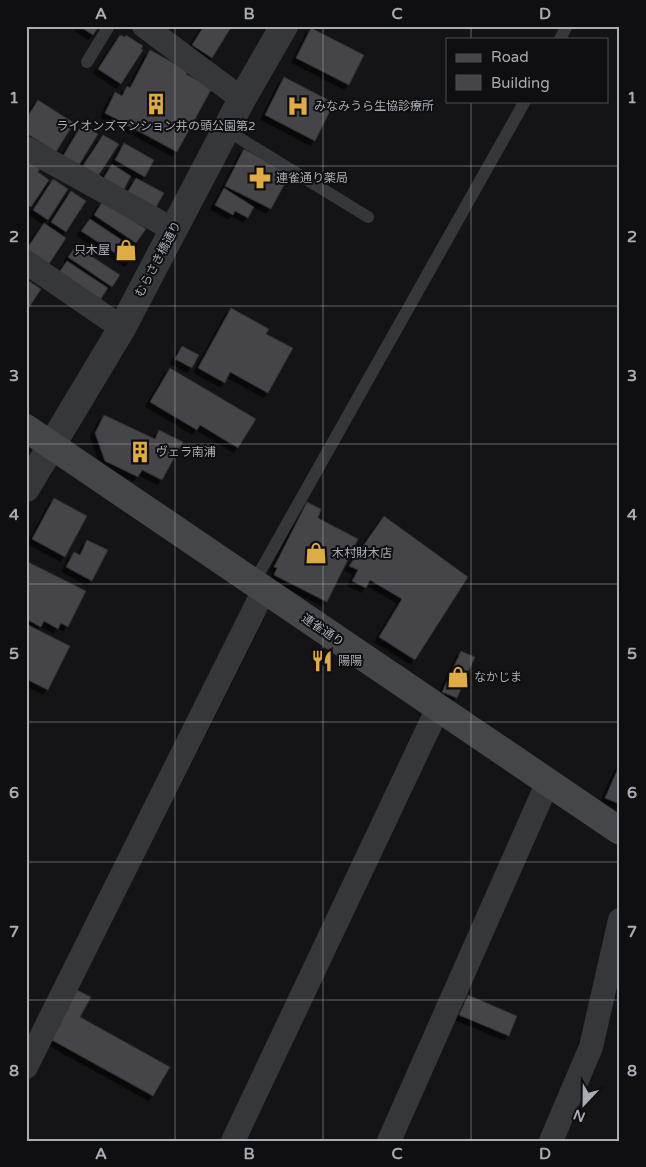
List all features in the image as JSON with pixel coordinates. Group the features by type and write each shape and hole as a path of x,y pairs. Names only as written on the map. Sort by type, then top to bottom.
{"main road":[{"name":"連雀通り","path":"26,428 620,832"}],"street":[{"path":"144,26 242,99"},
{"name":"むらさき橋通り","path":"26,488 122,328 242,99 284,26"},
{"path":"26,148 174,230"},
{"path":"26,262 122,328"},
{"path":"26,1067 259,587"},
{"path":"233,1141 438,708"},
{"path":"389,1141 547,784"},
{"path":"551,1141 591,1047 620,920"}],"lane":[{"path":"87,62 109,26"},
{"path":"561,38 567,26"},
{"path":"259,587 524,102"},
{"path":"226,130 368,217"}],"building":[{"path":"79,26 99,26 93,35"},
{"path":"204,26 232,26 212,58 192,45"},
{"path":"311,28 364,55 349,85 296,58"},
{"path":"120,35 125,37 126,35 143,46 141,49 143,50 121,84 98,69"},
{"name":"ライオンズマンション井の頭公園第2","path":"150,50 188,71 186,74 212,88 177,152 105,113 115,92 122,96 127,86 130,88"},
{"path":"284,77 334,103 315,141 265,115"},
{"path":"38,100 74,123 56,152 26,133 26,119"},
{"path":"82,124 98,134 79,165 63,156"},
{"path":"103,135 119,144 98,176 82,167"},
{"path":"124,143 154,160 145,177 115,160"},
{"path":"244,149 290,174 271,209 225,186"},
{"path":"29,162 40,169 38,172 49,180 31,207 26,204 26,166"},
{"path":"112,164 131,176 123,191 103,179"},
{"path":"136,178 164,193 155,209 127,193"},
{"path":"53,179 68,189 48,220 33,210"},
{"path":"224,188 254,207 248,218 235,211 233,215 215,205"},
{"path":"71,191 86,201 66,232 51,222"},
{"path":"103,201 146,229 136,243 94,215"},
{"path":"90,219 137,250 129,262 81,231"},
{"path":"44,223 66,238 49,264 26,250"},
{"path":"76,246 120,275 112,287 68,257"},
{"path":"67,261 108,288 98,303 57,275"},
{"path":"26,279 41,289 28,309 26,308"},
{"path":"231,308 269,329 266,334 293,348 268,393 230,372 225,383 198,368"},
{"path":"182,346 199,355 192,368 175,359"},
{"path":"170,368 256,419 238,448 200,425 197,430 150,402"},
{"name":"ヴェラ南浦","path":"104,415 155,439 159,430 183,442 162,480 142,470 138,477 105,461 95,433"},
{"path":"54,498 87,516 65,557 32,539"},
{"name":"木村財木店","path":"307,502 321,509 318,518 358,539 327,602 274,575 277,568 274,567"},
{"path":"384,516 468,577 415,660 379,637 402,599 370,580 366,588 352,581 358,570 349,566"},
{"path":"87,540 108,550 92,581 66,567 74,552 80,555"},
{"path":"26,561 86,591 68,627 61,623 58,629 44,621 41,627 26,619"},
{"path":"26,624 70,646 48,690 26,679"},
{"path":"461,651 475,657 457,698 442,692"},
{"path":"620,764 620,804 605,798"},
{"path":"77,990 91,997 80,1017 170,1067 153,1096 50,1039"},
{"path":"468,995 517,1016 509,1036 459,1015"}],"place":[{"name":"ライオンズマンション井の頭公園第2","path":"156,104"},
{"name":"みなみうら生協診療所","path":"298,106"},
{"name":"連雀通り薬局","path":"260,178"},
{"name":"只木屋","path":"126,250"},
{"name":"ヴェラ南浦","path":"140,452"},
{"name":"木村財木店","path":"316,553"},
{"name":"陽陽","path":"322,661"},
{"name":"なかじま","path":"458,677"}]}
